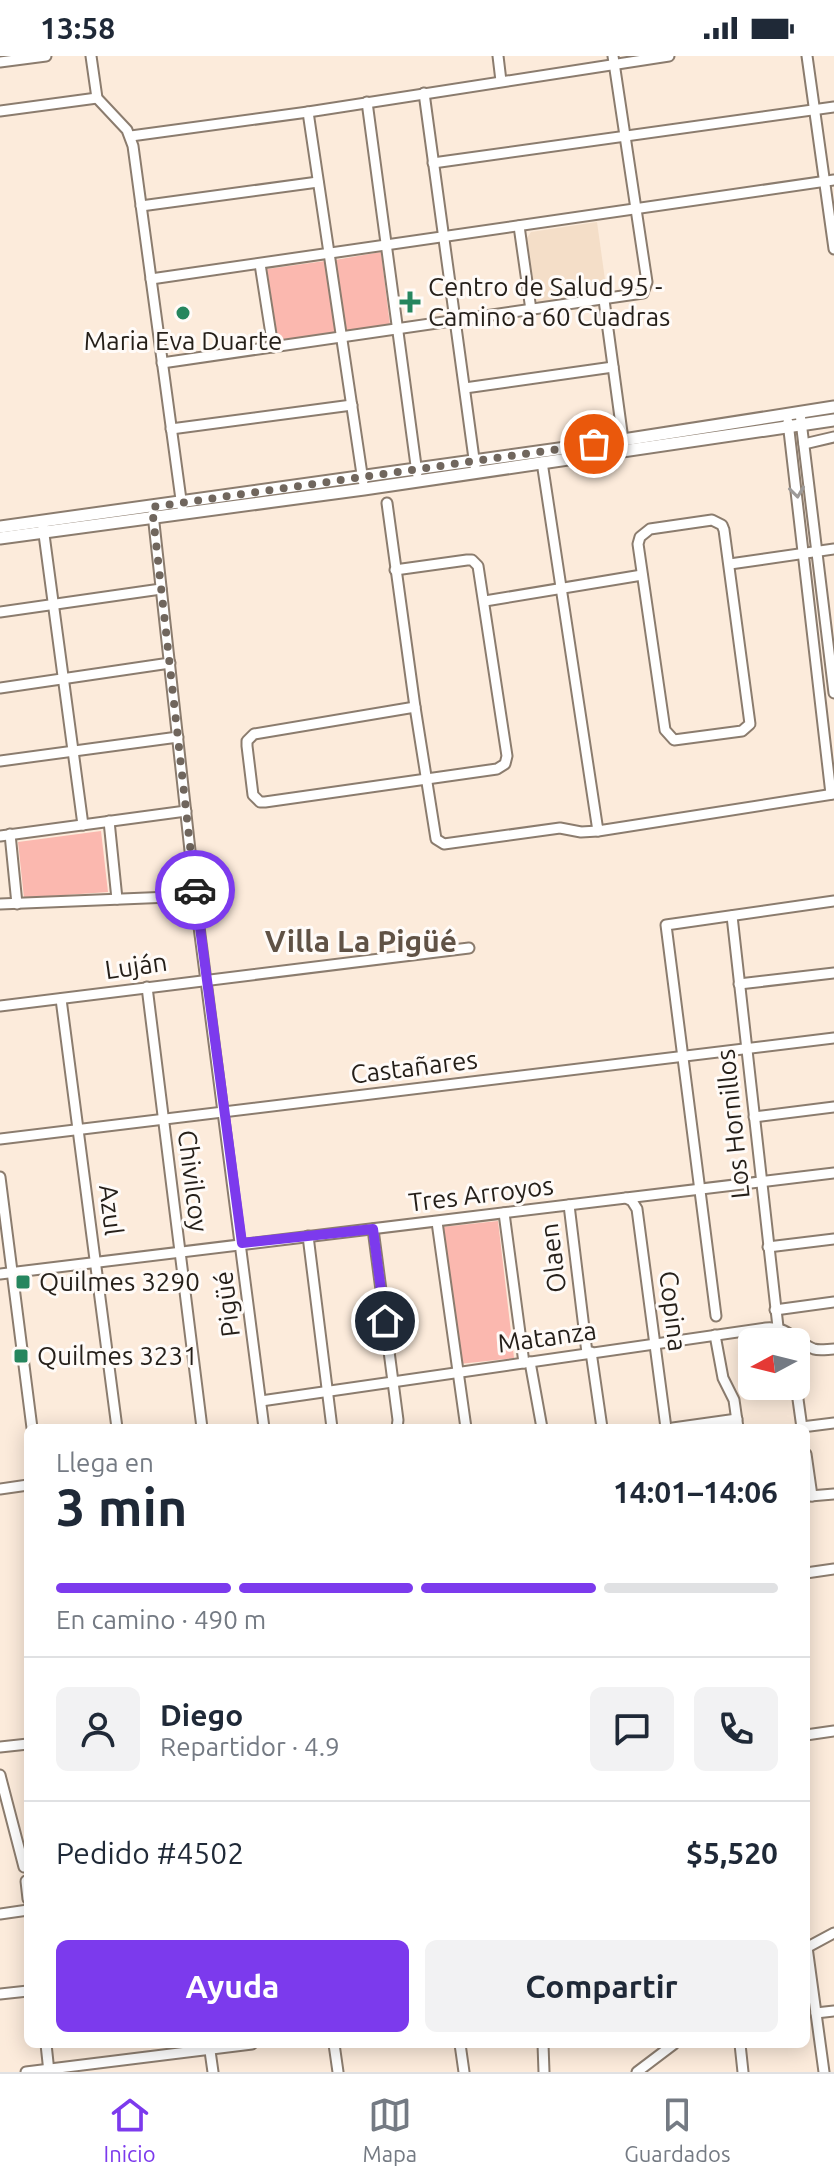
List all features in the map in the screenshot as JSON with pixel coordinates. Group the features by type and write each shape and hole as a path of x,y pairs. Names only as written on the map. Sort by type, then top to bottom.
{"main road":[{"path":"801,419 834,407"},
{"path":"0,538 43,527 801,419 834,420"},
{"path":"475,466 542,462 624,445"},
{"path":"0,527 43,527"}],"street":[{"path":"0,62 46,56"},
{"path":"91,56 97,98 131,136 182,509"},
{"path":"498,56 501,81"},
{"path":"131,136 308,112 614,60 669,56"},
{"path":"807,56 829,181 834,249"},
{"path":"162,363 639,294 646,289 614,60"},
{"path":"424,93 475,466"},
{"path":"0,111 97,98"},
{"path":"367,102 417,475"},
{"path":"433,163 834,107"},
{"path":"308,112 364,483"},
{"path":"151,279 829,181"},
{"path":"141,206 318,182"},
{"path":"519,226 531,310"},
{"path":"260,264 273,347"},
{"path":"604,300 624,445"},
{"path":"465,388 613,367"},
{"path":"171,429 352,405"},
{"path":"801,419 834,693"},
{"path":"387,503 425,779 434,834 439,843 560,828 598,831 832,794 788,421"},
{"path":"804,444 834,437"},
{"path":"542,462 598,831"},
{"name":"Pigüé","path":"153,513 195,896 264,1424"},
{"path":"712,520 722,525 730,564 750,724 742,731 677,740 669,737 665,730 642,575 638,544 644,532 712,520"},
{"path":"43,527 83,825"},
{"path":"730,564 834,549"},
{"path":"395,570 472,560 478,566 507,756 505,764 497,769 265,802 260,802 253,795 247,741 254,734 415,707"},
{"path":"485,601 642,575"},
{"path":"0,612 161,589"},
{"path":"0,688 170,663"},
{"path":"0,761 178,737"},
{"path":"17,904 5,835 186,811"},
{"path":"109,821 117,899"},
{"path":"0,904 195,896"},
{"path":"716,1316 666,925 834,901"},
{"name":"Los Hornillos","path":"732,916 778,1327"},
{"name":"Luján","path":"0,1006 469,948"},
{"path":"739,984 834,973"},
{"name":"Chivilcoy","path":"147,987 202,1424"},
{"name":"Azul","path":"61,999 116,1424"},
{"name":"Castañares","path":"0,1139 834,1038"},
{"path":"754,1117 834,1107"},
{"name":"Tres Arroyos","path":"0,1274 834,1173"},
{"path":"0,1177 31,1424"},
{"name":"Copina","path":"629,1200 637,1209 665,1424"},
{"name":"Olaen","path":"569,1205 601,1424"},
{"path":"504,1213 527,1362 541,1424"},
{"path":"437,1222 465,1424"},
{"path":"373,1229 398,1424"},
{"path":"308,1236 332,1424"},
{"path":"768,1247 834,1239"},
{"path":"775,1310 834,1302"},
{"name":"Matanza","path":"261,1401 778,1327"},
{"path":"715,1335 723,1378 734,1400 737,1424"},
{"name":"Matanza","path":"810,1347 834,1349"},
{"path":"798,1400 802,1424"},
{"path":"810,1426 834,1423"},
{"path":"0,1489 24,1486"},
{"path":"810,1496 834,1494"},
{"path":"810,1572 834,1569"},
{"path":"810,1734 834,1731"},
{"path":"0,1747 24,1744"},
{"path":"0,1775 24,1867"},
{"path":"0,1914 24,1911"},
{"path":"810,1945 834,1933"},
{"path":"810,1969 824,2072"},
{"path":"0,1994 24,1991"},
{"path":"816,2013 834,2011"},
{"path":"46,2048 49,2071"},
{"path":"26,2072 203,2048"},
{"path":"210,2048 213,2072"},
{"path":"335,2048 338,2072"},
{"path":"461,2048 464,2072"},
{"path":"543,2048 544,2072"},
{"path":"637,2072 669,2048"},
{"path":"740,2048 743,2072"}],"shaded area":[{"path":"597,222 607,294 541,304 536,300 527,238 531,232"},
{"path":"381,252 390,325 346,332 335,260"},
{"path":"325,261 337,334 278,342 267,269"},
{"path":"101,831 108,892 24,898 18,842"},
{"path":"498,1221 514,1358 459,1364 442,1227"}],"way so far":[{"path":"195,890 152,507 594,444"}],"place":[{"name":"Centro de Salud 95 - Camino a 60 Cuadras","path":"410,302"},
{"name":"Maria Eva Duarte","path":"183,313"},
{"name":"Quilmes 3290","path":"23,1282"},
{"name":"Quilmes 3231","path":"21,1356"}],"district":[{"name":"Villa La Pigüé","path":"361,942"}],"route":[{"path":"195,890 242,1243 373,1229 385,1321"}]}
